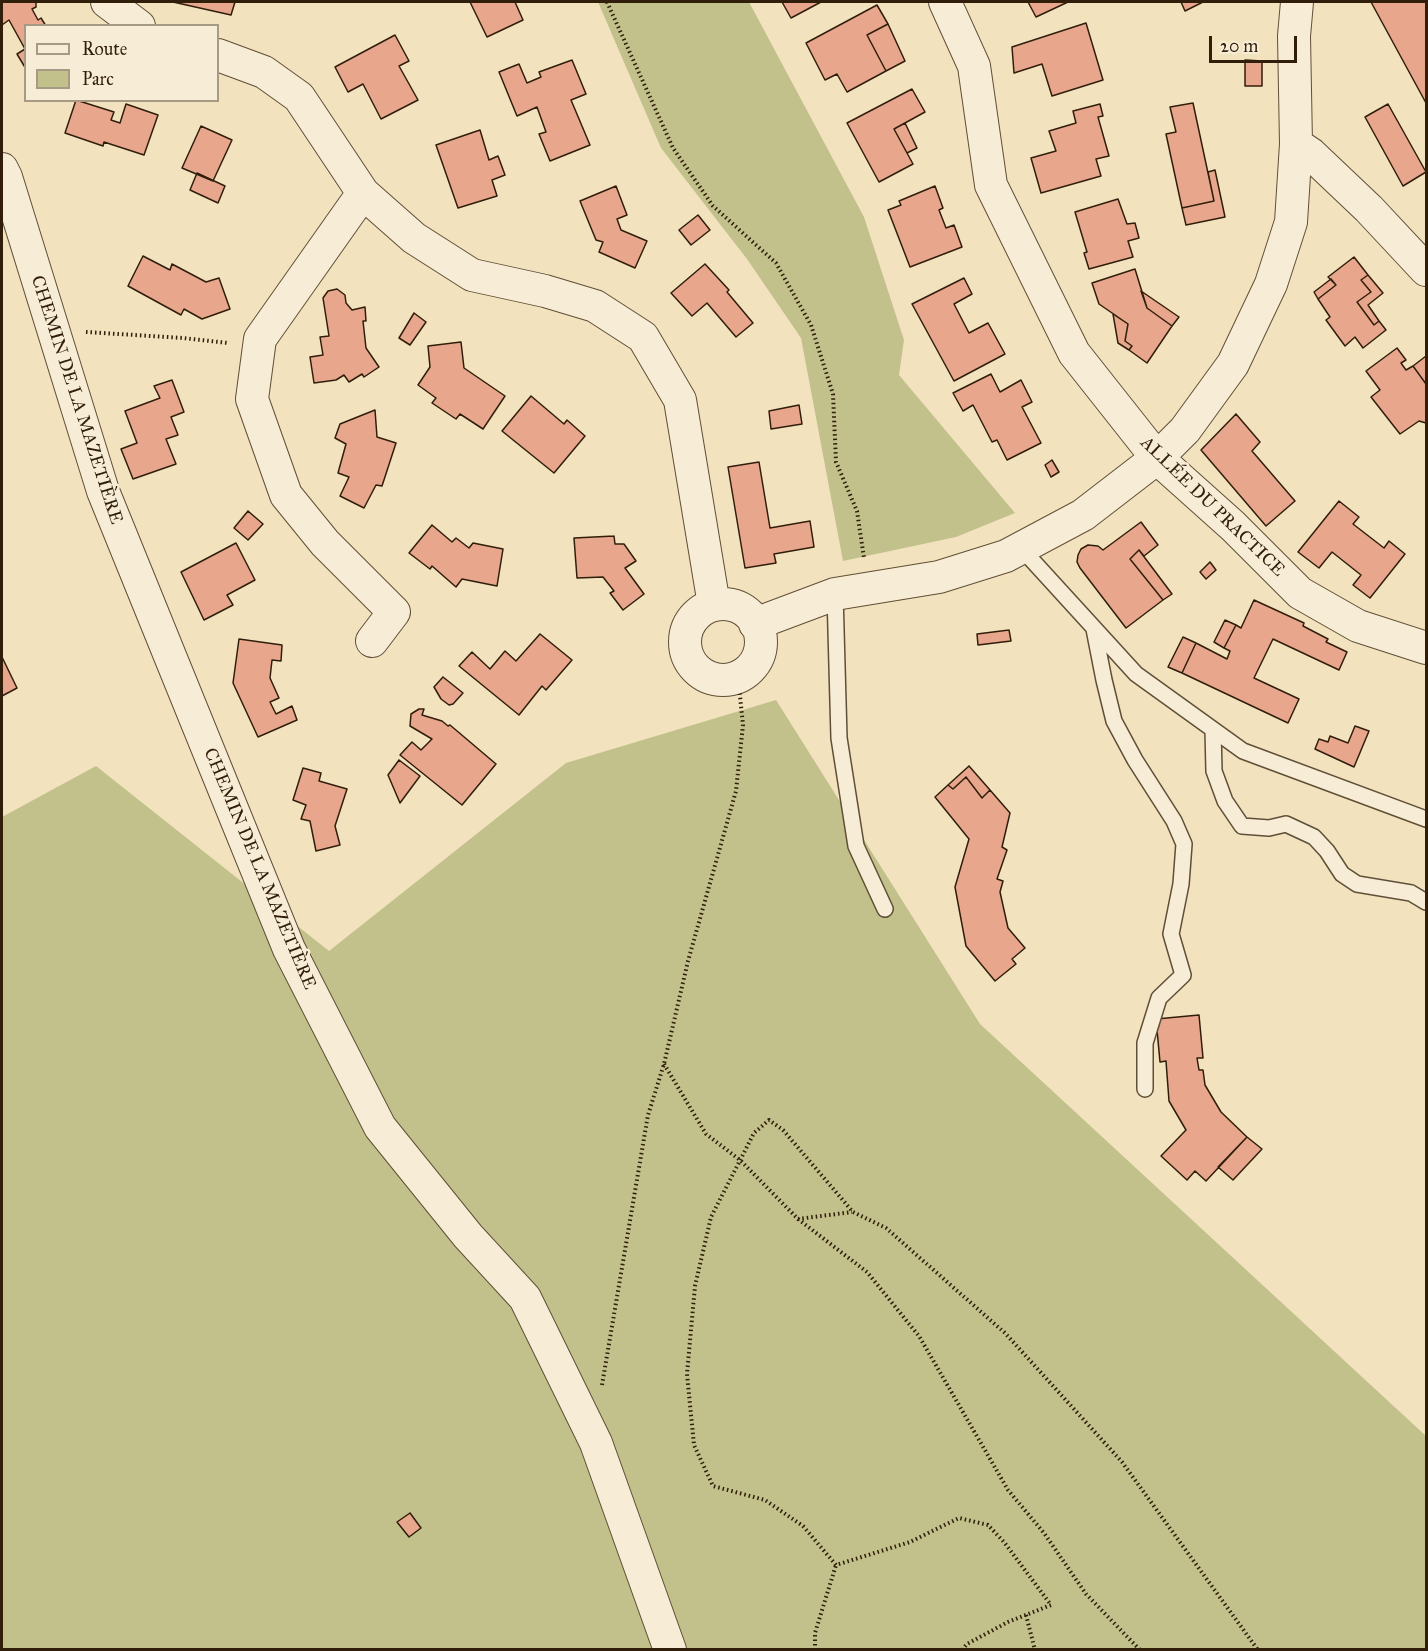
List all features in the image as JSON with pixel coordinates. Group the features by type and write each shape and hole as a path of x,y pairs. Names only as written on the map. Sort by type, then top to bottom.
{"street":[{"path":"107,2 136,24"},
{"name":"ALLÉE DU PRACTICE","path":"945,2 974,66 991,185 1074,353 1157,458 1233,526 1300,593 1358,626 1426,648"},
{"path":"756,624 835,594 939,576 1006,556 1083,515 1157,458 1185,430 1233,364 1271,284 1291,222 1296,144 1294,36 1297,2"},
{"path":"219,56 264,72 299,97 363,193 414,238 472,275 545,291 595,306 643,337 680,400 714,605"},
{"path":"1296,144 1311,154 1369,209 1426,270"},
{"name":"CHEMIN DE LA MAZETIÈRE","path":"2,169 103,491 289,950 380,1127 468,1236 525,1298 596,1443 670,1650"},
{"path":"363,193 260,339 252,399 286,495 326,543 394,612 372,641"},
{"path":"714,605 727,605 748,614 756,624 760,635 760,648 756,660 738,677 726,680 713,679 702,674 692,665 685,642 690,624 703,610 714,605"}],"lane":[{"path":"1021,548 1136,674 1243,752 1426,819"},
{"path":"835,594 839,738 856,846 885,909"},
{"path":"1094,629 1114,721 1174,821 1184,844 1181,884 1171,934 1183,975 1159,998 1145,1042 1145,1089"},
{"path":"1213,730 1214,771 1225,801 1242,826 1269,828 1286,824 1314,837 1327,851 1342,874 1357,884 1411,893 1426,902"}],"path":[{"path":"607,2 673,148 713,206 776,263 811,324 833,394 836,462 857,511 869,588"},
{"path":"53,330 183,338 259,347"},
{"path":"602,1390 607,1347 648,1114 664,1064 688,961 736,791 743,724 738,677"},
{"path":"664,1064 706,1134 740,1160 798,1219 867,1272 919,1336 1008,1490 1044,1533 1086,1593 1140,1650"},
{"path":"836,1565 803,1526 765,1500 713,1486 694,1445 687,1374 694,1286 711,1217 754,1133 769,1120 783,1130 853,1212 886,1228 1005,1333 1122,1462 1258,1650"},
{"path":"798,1219 853,1212"},
{"path":"836,1565 909,1542 959,1518 988,1525 1004,1542 1051,1605 1008,1622 967,1644 962,1650"},
{"path":"814,1650 815,1633 836,1565"},
{"path":"1026,1615 1035,1650"}],"green space":[{"path":"598,2 749,2 864,217 904,340 899,375 1015,513 956,537 843,561 801,338 747,259 661,148"},
{"path":"776,700 980,1024 1426,1436 1426,1649 2,1650 2,817 96,766 329,951 566,763"}],"building":[{"path":"2,2 36,2 36,7 32,9 38,20 41,18 45,24 24,24 24,47 9,20 2,25"},
{"path":"173,2 235,2 231,15"},
{"path":"470,2 515,2 523,20 487,37"},
{"path":"782,2 821,2 791,18"},
{"path":"1028,2 1068,2 1036,17"},
{"path":"1181,2 1203,2 1185,11"},
{"path":"1371,2 1426,2 1426,103"},
{"path":"877,5 888,24 867,35 886,71 847,92 837,74 825,80 806,43"},
{"path":"1086,23 1103,80 1052,96 1042,64 1014,73 1012,47"},
{"path":"888,24 905,61 886,71 867,35"},
{"path":"395,35 409,61 399,66 418,100 381,119 363,84 348,92 335,67"},
{"path":"24,50 24,66 17,54"},
{"path":"572,60 586,94 571,100 590,145 550,161 539,134 546,132 537,107 517,116 499,72 519,64 527,83 541,77 539,72"},
{"path":"1245,60 1262,61 1262,86 1245,86"},
{"path":"912,89 925,112 894,129 913,164 879,182 847,123"},
{"path":"75,102 114,112 111,120 120,123 126,104 158,115 144,155 104,142 103,146 65,133"},
{"path":"1193,103 1214,201 1182,208 1166,134 1176,132 1170,107"},
{"path":"1100,104 1103,116 1098,117 1109,156 1096,159 1101,176 1041,193 1031,158 1056,151 1049,131 1076,123 1073,111"},
{"path":"1388,104 1426,172 1403,186 1365,117"},
{"path":"905,123 917,148 907,153 894,129"},
{"path":"201,126 232,140 213,181 182,168"},
{"path":"480,130 489,160 498,156 505,175 492,180 497,196 458,208 436,145"},
{"path":"1215,170 1225,217 1186,225 1182,208 1214,201 1208,172"},
{"path":"197,173 225,186 218,203 190,190"},
{"path":"616,186 627,215 617,219 621,230 647,241 635,268 599,252 603,242 596,240 580,201"},
{"path":"935,186 943,208 939,210 946,228 954,225 962,247 910,267 888,210 901,205 899,201"},
{"path":"1118,199 1127,224 1135,223 1139,238 1128,241 1133,257 1089,269 1084,253 1087,252 1075,212"},
{"path":"698,215 710,230 691,245 679,230"},
{"path":"143,256 170,270 172,264 206,282 219,278 230,309 202,319 184,309 181,315 128,286"},
{"path":"1354,257 1368,275 1361,280 1371,292 1357,302 1374,325 1379,321 1386,330 1363,348 1355,337 1345,346 1326,320 1330,317 1318,299 1336,285 1328,277"},
{"path":"705,264 729,290 727,292 753,323 736,337 707,303 692,316 671,293"},
{"path":"1135,269 1147,308 1172,326 1147,363 1129,350 1132,346 1125,341 1128,324 1099,304 1092,283"},
{"path":"1368,275 1383,293 1368,305 1379,321 1374,325 1357,302 1371,292 1361,280"},
{"path":"964,278 972,294 954,304 969,333 988,323 1005,354 954,381 912,304"},
{"path":"1331,279 1336,285 1318,299 1314,292"},
{"path":"337,289 345,295 346,303 352,310 365,307 366,321 363,321 366,348 379,367 364,377 362,374 349,382 344,375 336,380 314,383 310,357 323,355 320,337 329,336 323,298 328,291"},
{"path":"1141,291 1179,317 1172,326 1147,308"},
{"path":"414,313 426,322 410,345 399,338"},
{"path":"1113,314 1128,324 1125,341 1132,346 1129,350 1118,343"},
{"path":"461,342 464,368 505,396 483,429 460,414 456,419 432,403 436,398 418,385 430,367 428,346"},
{"path":"1397,348 1406,360 1401,363 1406,370 1413,366 1426,384 1426,423 1419,421 1400,434 1371,397 1380,390 1366,371"},
{"path":"1426,356 1426,384 1413,366"},
{"path":"991,374 1000,392 1021,380 1032,402 1022,407 1041,443 1007,460 997,440 992,442 973,405 963,411 953,393"},
{"path":"172,380 184,412 171,417 178,435 166,439 176,464 133,479 121,449 137,443 125,411 160,398 154,386"},
{"path":"531,396 564,424 567,420 585,436 554,473 502,431"},
{"path":"799,405 802,424 771,429 769,411"},
{"path":"375,410 377,437 396,443 382,486 376,485 364,508 340,496 349,477 338,473 346,444 335,438 340,424"},
{"path":"1236,414 1260,442 1252,451 1295,501 1266,526 1201,450"},
{"path":"1052,460 1059,472 1051,477 1045,465"},
{"path":"759,462 770,528 810,521 814,547 774,554 776,563 745,568 728,467"},
{"path":"1339,501 1359,517 1353,524 1384,548 1389,541 1405,554 1370,598 1353,585 1361,575 1332,552 1319,568 1298,552"},
{"path":"248,511 263,524 248,540 234,528"},
{"path":"1141,522 1158,545 1144,556 1139,550 1130,559 1163,600 1126,628 1077,562 1081,549 1088,545 1098,546 1103,550"},
{"path":"432,525 452,542 456,538 469,548 473,543 503,549 497,586 462,579 456,587 432,566 430,569 409,553"},
{"path":"614,536 615,544 624,544 636,561 625,568 644,594 623,610 610,593 614,591 603,577 577,578 574,538"},
{"path":"236,543 255,580 227,595 233,605 204,620 181,572"},
{"path":"1139,550 1172,594 1163,600 1130,559"},
{"path":"1210,562 1216,570 1206,579 1200,572"},
{"path":"1254,600 1304,623 1303,626 1328,639 1326,642 1347,652 1339,670 1273,639 1254,678 1299,699 1288,723 1182,673 1196,643 1227,659 1230,651 1224,648 1236,625 1241,628"},
{"path":"1225,620 1236,625 1224,648 1214,642"},
{"path":"1009,630 1011,641 978,645 977,634"},
{"path":"540,634 572,660 546,690 542,686 519,715 459,666 472,652 490,669 505,651 516,661"},
{"path":"1183,637 1196,643 1182,673 1168,667"},
{"path":"239,639 282,645 281,661 272,660 270,678 279,698 270,702 276,714 292,706 297,720 258,737 233,683"},
{"path":"2,657 17,688 2,696"},
{"path":"443,677 463,693 453,704 449,705 441,699 434,687"},
{"path":"424,709 422,715 450,725 496,764 462,805 400,755 412,742 421,750 432,739 410,726 411,714"},
{"path":"1355,726 1369,731 1354,767 1315,749 1319,739 1328,742 1330,736 1348,743"},
{"path":"399,760 420,776 400,803 388,775"},
{"path":"969,766 990,790 982,798 966,777 953,789 948,785"},
{"path":"303,768 321,773 319,781 347,789 335,826 340,845 316,851 310,821 301,819 306,805 293,800"},
{"path":"966,777 982,798 990,790 1010,813 1002,847 1007,850 997,879 1003,881 1000,892 1008,928 1025,948 1012,959 1016,964 995,981 966,946 955,887 969,839 935,797 948,785 953,789"},
{"path":"1199,1015 1203,1058 1197,1058 1199,1070 1203,1070 1205,1085 1221,1112 1247,1137 1206,1181 1195,1171 1187,1180 1161,1156 1186,1130 1169,1101 1166,1061 1160,1062 1156,1019"},
{"path":"1247,1137 1262,1149 1233,1180 1218,1167"},
{"path":"410,1513 421,1528 409,1537 397,1522"}]}
